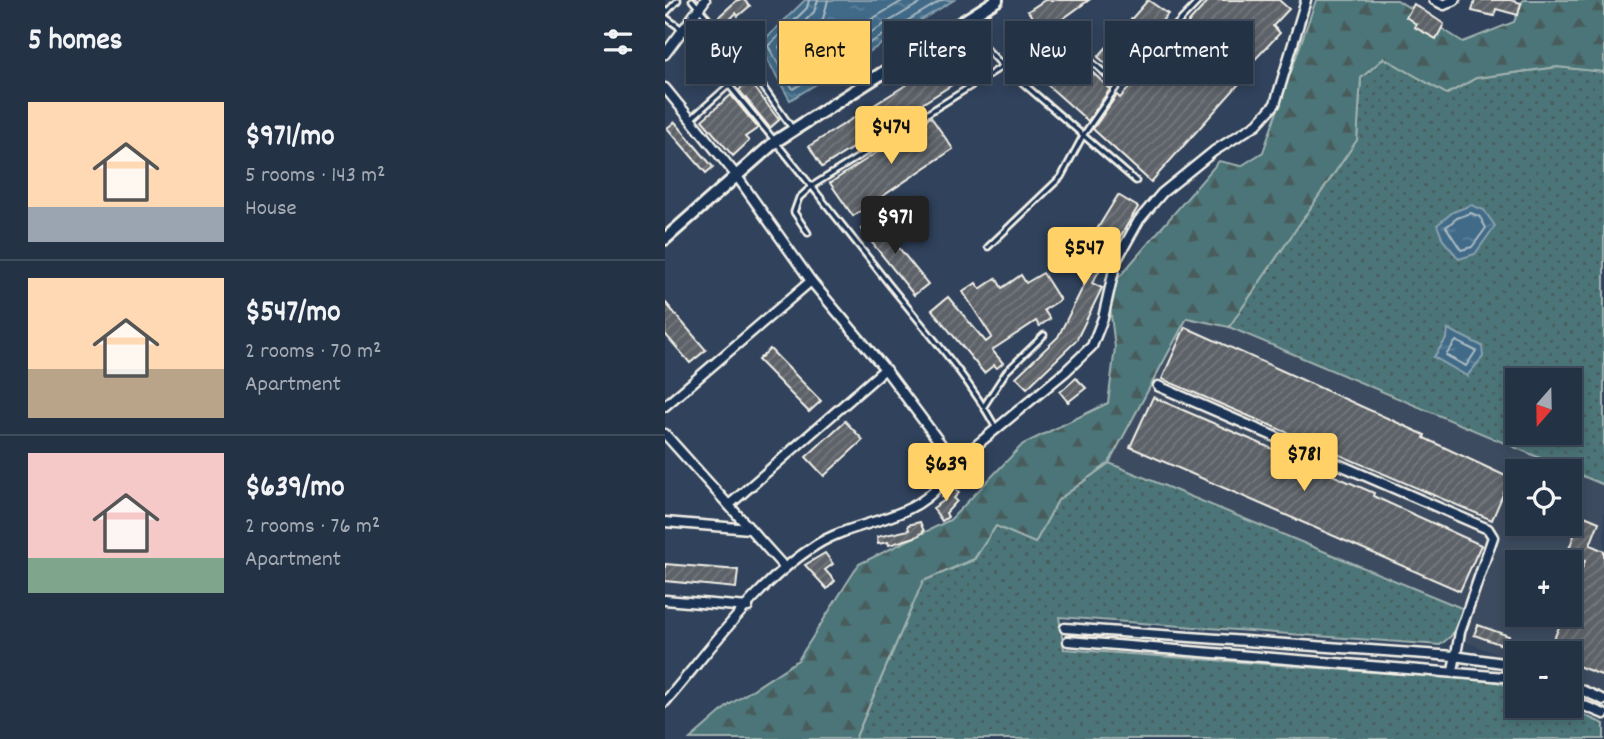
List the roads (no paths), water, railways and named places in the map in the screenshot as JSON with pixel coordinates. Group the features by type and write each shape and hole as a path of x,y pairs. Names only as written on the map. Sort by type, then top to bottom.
{"street":[{"path":"665,54 705,0"},
{"path":"964,21 997,0"},
{"path":"665,702 785,568 816,545 847,528 903,512 933,493 955,463 997,430 1092,346 1103,318 1116,261 1139,220 1162,193 1214,151 1257,124 1275,104 1306,0"},
{"path":"1434,0 1444,5 1455,0"},
{"path":"665,239 776,141 884,72"},
{"path":"665,88 736,175 811,281 885,369 955,463"},
{"path":"665,406 811,281"},
{"path":"729,505 885,369"},
{"path":"1158,386 1488,529 1493,537 1454,656 1453,671"},
{"path":"665,435 785,568"},
{"path":"665,522 750,529"},
{"path":"665,600 748,607"},
{"path":"1065,628 1454,656 1505,663"},
{"path":"1068,640 1505,677"},
{"path":"1582,690 1604,700"},
{"path":"1582,704 1604,714"}],"lane":[{"path":"678,0 665,16 683,30 776,141 984,406 997,430"},
{"path":"692,0 710,21"},
{"path":"988,247 1061,177 1084,134 1118,85 1200,0"},
{"path":"808,233 794,212 799,198 812,186 1003,66 991,54"},
{"path":"1091,61 1118,85"},
{"path":"761,84 793,130"},
{"path":"1024,84 1136,181"},
{"path":"690,119 729,85"},
{"path":"984,406 1006,372 1044,335"}],"water":[{"path":"805,0 954,0 920,21 884,21 884,43 870,51 870,21 784,21"},
{"path":"779,25 779,80 765,56 765,39"},
{"path":"781,84 816,84 790,100"},
{"path":"1471,205 1484,210 1495,226 1475,254 1459,259 1443,240 1437,225 1453,212"},
{"path":"1448,329 1482,346 1483,357 1467,376 1434,357 1447,338"}]}
